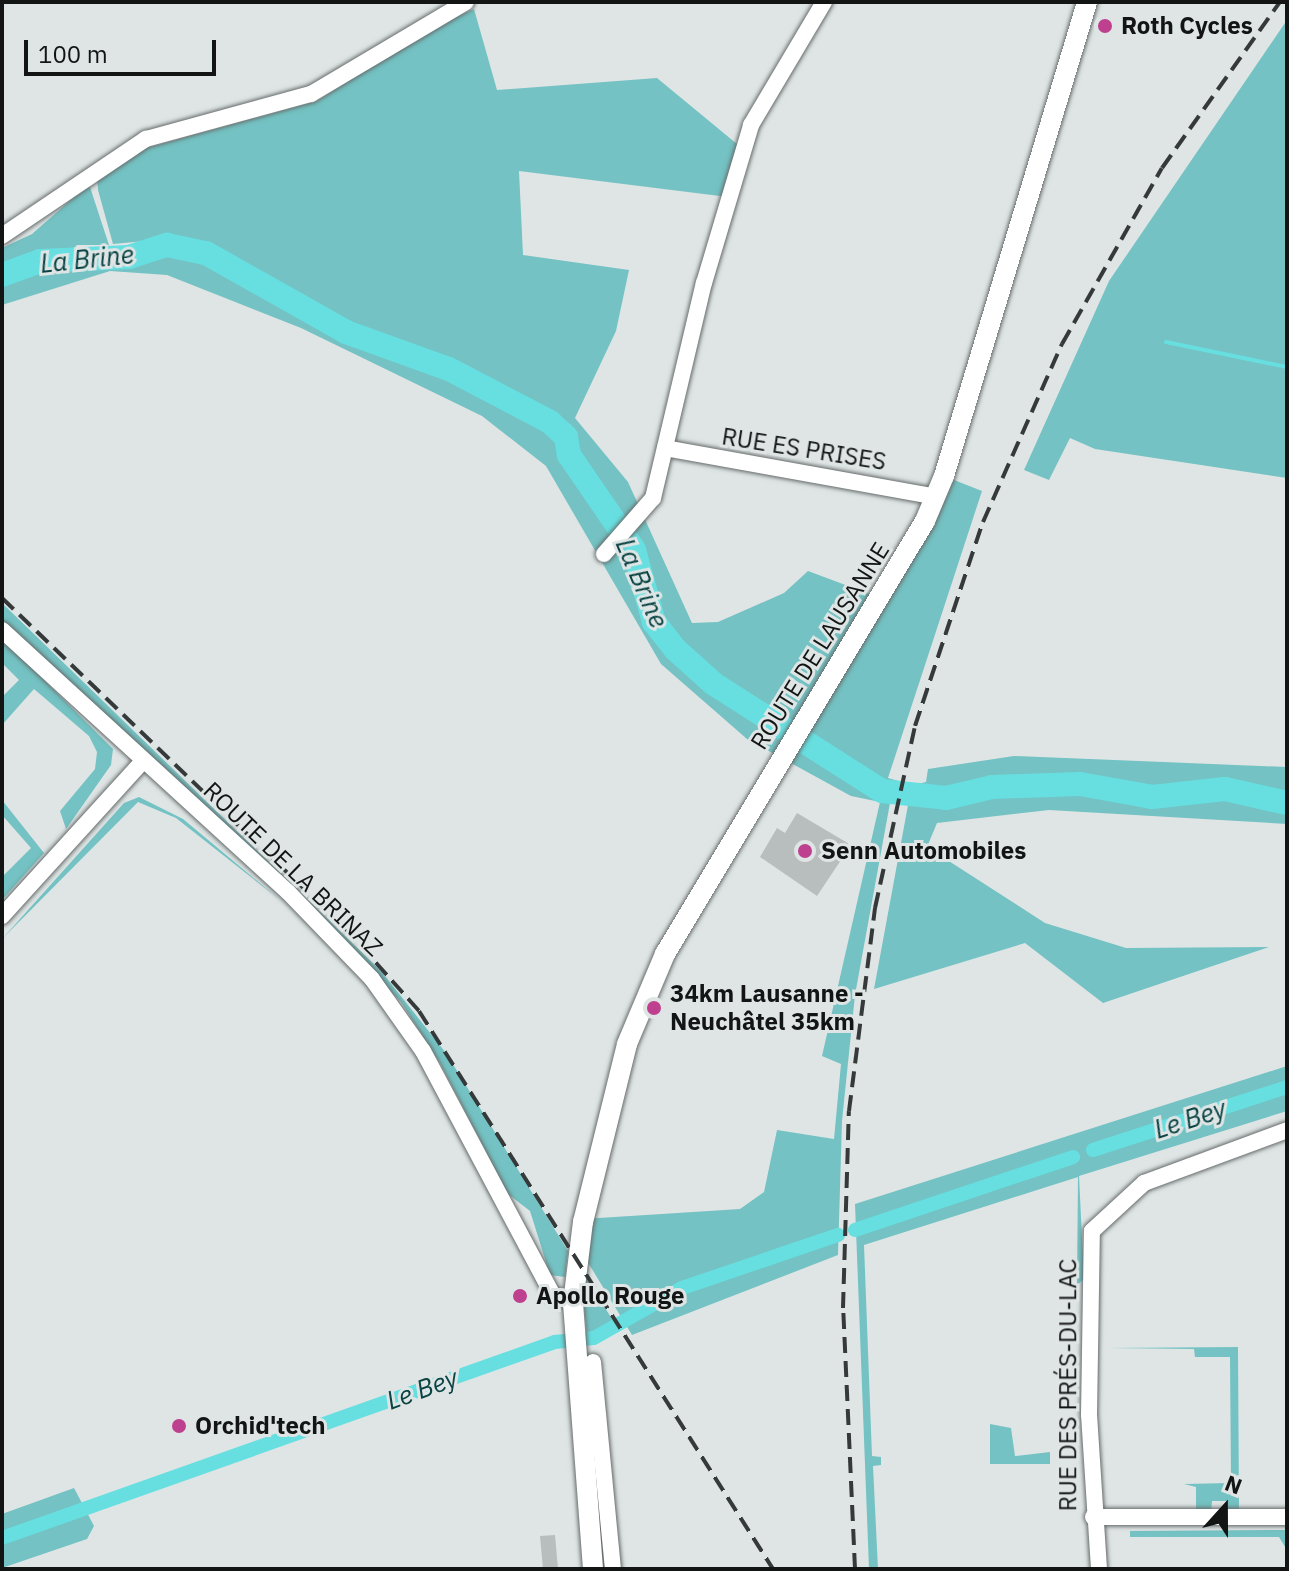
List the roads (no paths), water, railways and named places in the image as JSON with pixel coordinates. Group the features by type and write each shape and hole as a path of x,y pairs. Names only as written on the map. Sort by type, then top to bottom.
{"main road":[{"name":"ROUTE DE LAUSANNE","path":"593,1569 584,1362 573,1312 583,1219 640,1008 782,753 895,579 936,497 1087,2"}],"street":[{"path":"2,236 146,139 311,94 466,2"},
{"path":"604,554 644,512 665,448 736,172 751,125 824,2"},
{"name":"RUE ES PRISES","path":"665,448 936,497"},
{"name":"ROUTE DE LA BRINAZ","path":"2,630 297,901 393,1005 552,1294 573,1312"},
{"path":"2,916 143,761"},
{"name":"RUE DES PRÉS-DU-LAC","path":"1099,1569 1093,1517 1092,1231 1144,1183 1287,1130"},
{"path":"584,1362 613,1569"},
{"path":"1093,1517 1287,1517"}],"waterway":[{"name":"La Brine","path":"2,275 40,261 129,257 167,245 206,253 346,332 449,369 550,422 566,437 569,455 634,550 654,622 675,649 714,684 882,791 946,798 992,787 1080,784 1152,797 1225,789 1287,803"},
{"path":"1166,342 1287,367"},
{"name":"Le Bey","path":"1093,1150 1287,1087"},
{"name":"Le Bey","path":"855,1230 1073,1157"},
{"name":"Le Bey","path":"2,1538 555,1342 594,1338 682,1288 838,1235"}],"railway":[{"path":"855,1569 843,1308 849,1111 875,908 915,726 983,522 1062,344 1162,168 1280,2"},
{"path":"2,598 344,927 419,1011 773,1569"}],"place":[{"name":"Roth Cycles","path":"1105,26"},
{"name":"Senn Automobiles","path":"805,851"},
{"name":"34km Lausanne - Neuchâtel 35km","path":"654,1008"},
{"name":"Apollo Rouge","path":"520,1296"},
{"name":"Orchid'tech","path":"179,1426"}]}
